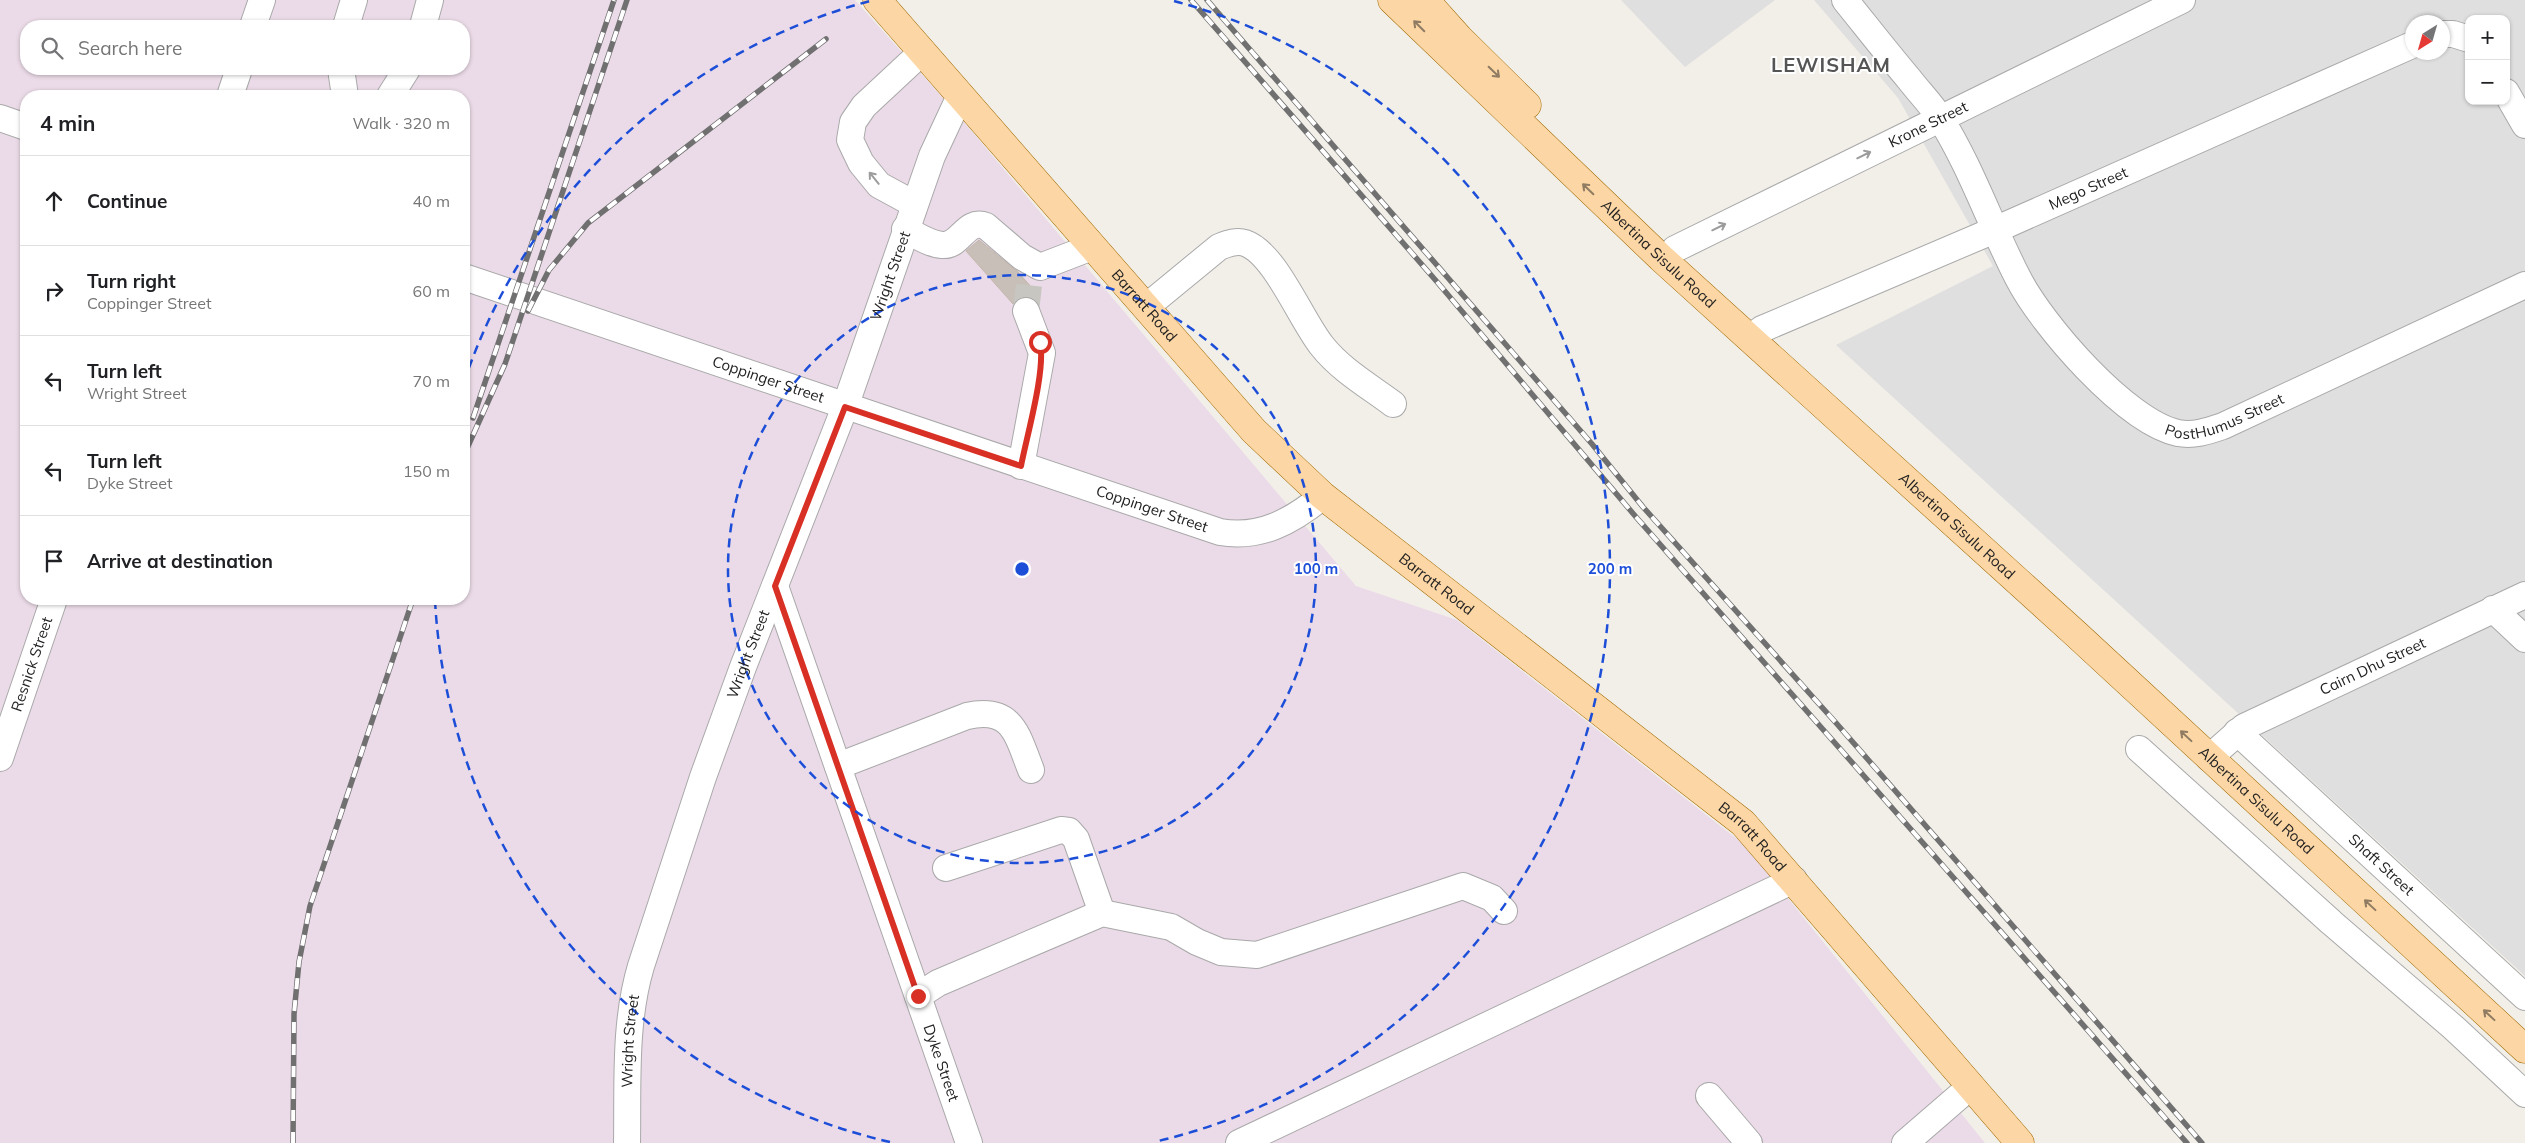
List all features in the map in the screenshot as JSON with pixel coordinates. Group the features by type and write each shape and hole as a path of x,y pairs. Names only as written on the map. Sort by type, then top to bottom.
{"main road":[{"name":"Barratt Road","path":"876,0 1254,431 1323,496 1720,803 1743,823 2020,1143"},
{"name":"Albertina Sisulu Road","path":"1392,0 1661,258 1755,333 2223,745 2523,1038"},
{"name":"Albertina Sisulu Road","path":"1425,0 1459,38 1675,249 1755,333"},
{"name":"Albertina Sisulu Road","path":"2223,745 2407,940 2523,1038"}],"street":[{"path":"255,20 262,0"},
{"path":"348,20 354,0"},
{"path":"425,20 430,0"},
{"name":"PostHumus Street","path":"1845,0 1940,118 1997,229 2018,278 2037,308 2074,354 2127,404 2156,425 2179,433 2202,433 2223,426 2525,285"},
{"name":"Krone Street","path":"1675,249 2182,0"},
{"path":"2450,34 2465,38"},
{"name":"Mego Street","path":"1755,333 1997,229 2405,48"},
{"path":"914,204 879,185 861,163 850,140 853,122 864,106 922,52"},
{"path":"232,90 237,75"},
{"path":"343,75 344,90"},
{"path":"394,90 403,75"},
{"name":"Wright Street","path":"627,1143 629,1024 632,995 703,777 845,407 905,229 932,156 960,96"},
{"path":"2510,99 2525,125"},
{"path":"0,118 20,125"},
{"path":"905,229 931,243 942,245 951,244 968,228 980,224 1030,274 1040,267 1092,247"},
{"path":"1146,307 1218,247 1230,242 1244,243 1261,251 1322,346 1343,368 1393,404"},
{"name":"Coppinger Street","path":"470,279 1021,466 1231,534 1248,534 1278,526 1295,517 1323,496"},
{"path":"1021,466 1042,353 1026,311"},
{"name":"Dyke Street","path":"775,586 969,1143"},
{"name":"Cairn Dhu Street","path":"2223,745 2493,609 2525,595"},
{"name":"Resnick Street","path":"0,758 52,605"},
{"path":"2493,609 2525,639"},
{"path":"838,766 967,716 983,713 999,717 1014,728 1031,770"},
{"name":"Shaft Street","path":"2223,745 2525,997"},
{"path":"2139,749 2525,1094"},
{"path":"946,868 1061,830 1069,831 1076,839 1102,913"},
{"path":"1239,1143 1794,880"},
{"path":"918,996 938,983 1102,913 1171,926 1197,942 1221,952 1257,955 1463,886 1492,898 1504,911"},
{"path":"2384,968 2407,940"},
{"path":"2496,1068 2523,1038"},
{"path":"1905,1143 1971,1086"},
{"path":"1709,1096 1750,1143"}],"shaded area":[{"path":"0,0 855,0 953,109 1356,586 1457,620 1746,846 1985,1143 0,1143"},
{"path":"1621,0 1775,0 1685,67"},
{"path":"1814,0 2525,0 2525,976 1836,345 1993,266 1898,98"}],"building":[{"path":"979,240 1018,272 1040,297 1037,301 1029,296 1021,297 1013,304 966,251"}],"tunnel":[{"path":"1026,311 1029,285"}],"railway":[{"path":"473,418 614,0"},
{"path":"470,442 505,364 627,0"},
{"path":"1191,0 1438,283 1636,517 2187,1143"},
{"path":"1207,0 1592,444 1643,507 1837,724 2202,1143"},
{"path":"528,311 549,270 588,223 826,39"},
{"path":"293,1143 294,1014 299,962 310,906 411,605"}],"district":[{"name":"LEWISHAM","path":"1831,65"}],"route":[{"path":"918,996 775,586 845,407 1021,466 1041,372 1042,353 1040,342"}]}
